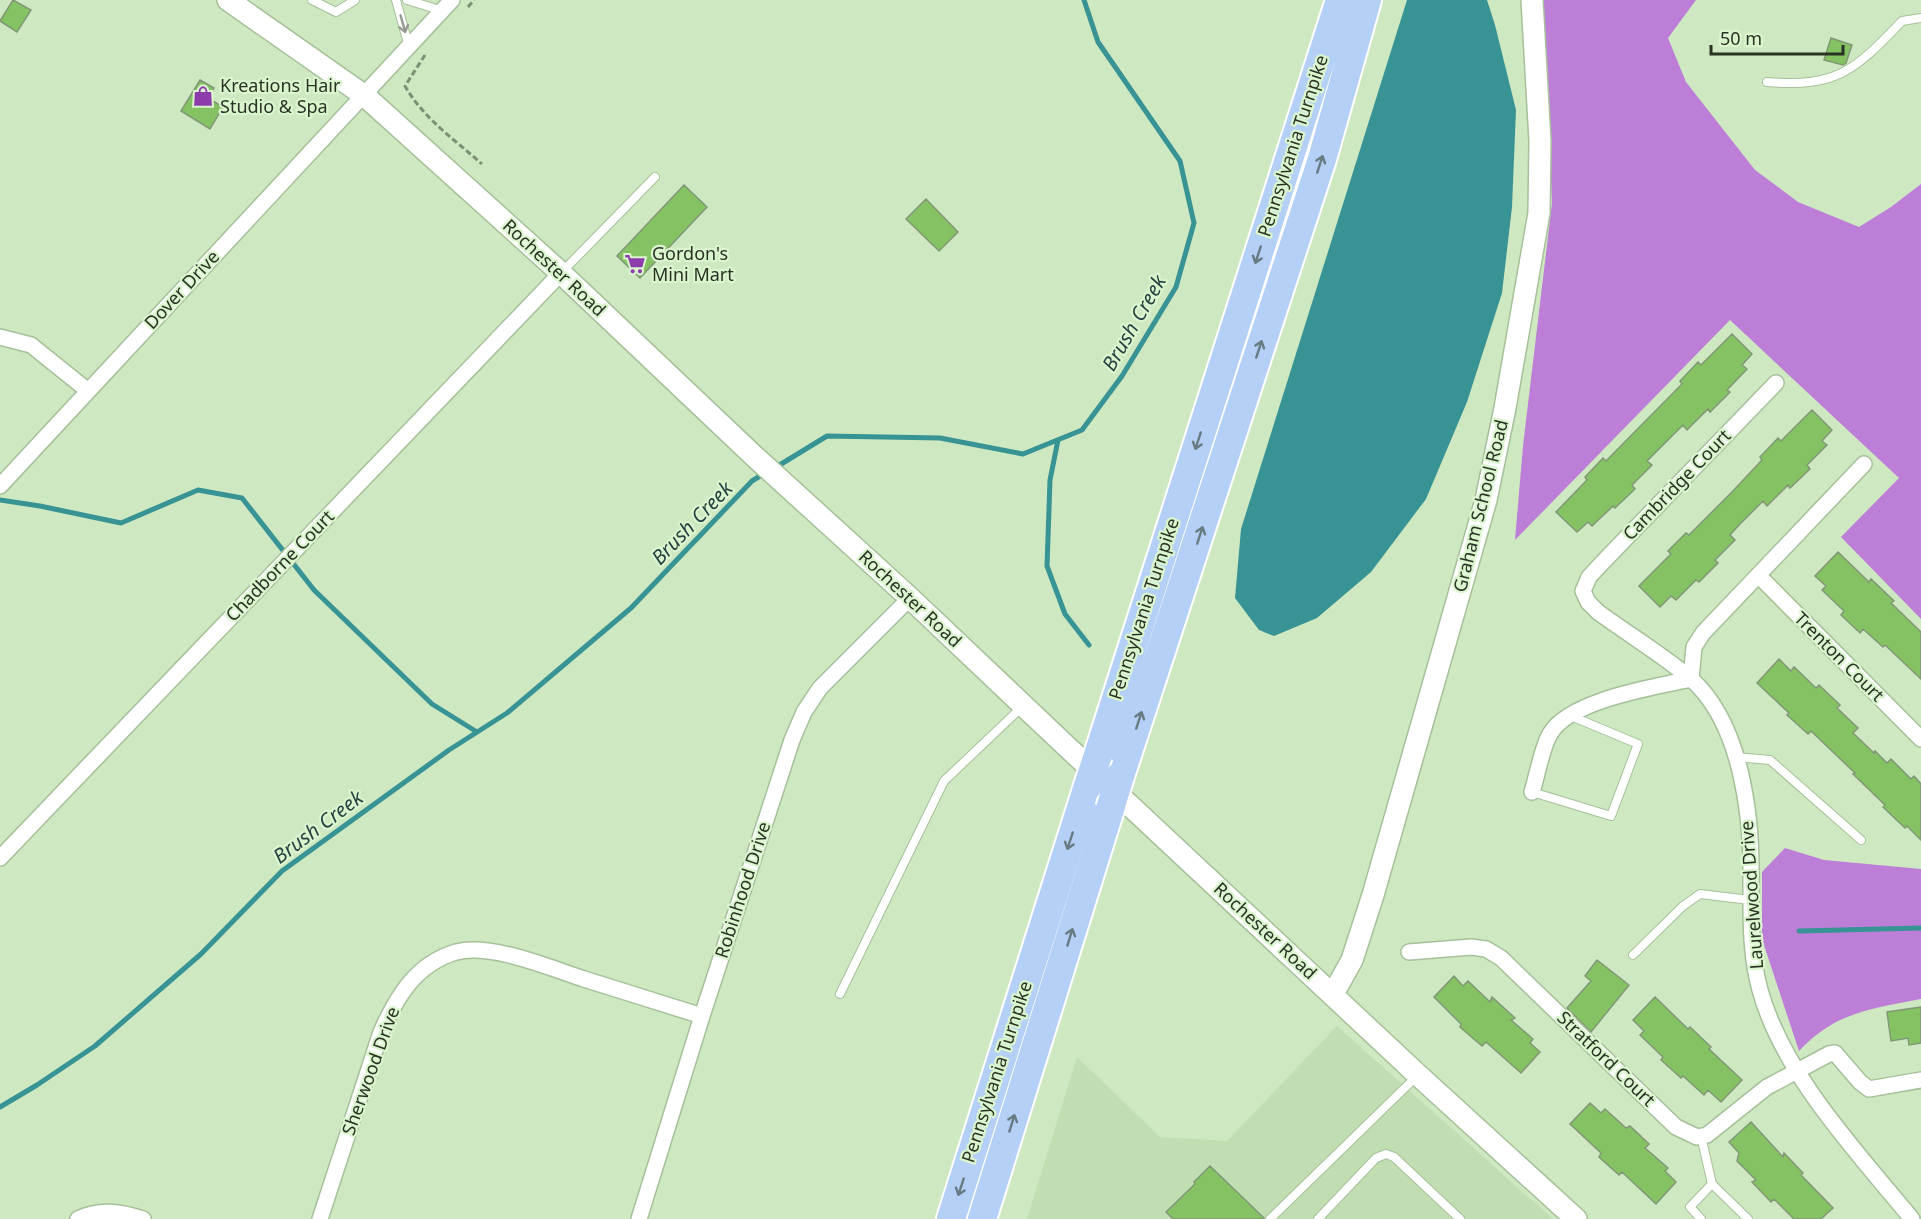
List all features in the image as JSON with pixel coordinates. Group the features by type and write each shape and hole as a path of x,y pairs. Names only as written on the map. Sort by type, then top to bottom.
{"highway":[{"name":"Pennsylvania Turnpike","path":"951,1219 1340,0"},
{"name":"Pennsylvania Turnpike","path":"982,1219 1120,776 1322,159 1367,0"}],"street":[{"name":"Rochester Road","path":"228,0 365,96 561,273 1418,1075 1576,1219"},
{"name":"Graham School Road","path":"1333,994 1352,960 1373,895 1486,500 1505,408 1539,213 1540,141 1532,0"},
{"name":"Dover Drive","path":"0,486 448,5"},
{"name":"Chadborne Court","path":"0,858 561,273"},
{"path":"0,337 31,345 87,390"},
{"name":"Cambridge Court","path":"1582,591 1589,577 1601,564 1776,383"},
{"path":"1532,792 1549,734 1569,715 1622,693 1691,679 1694,647 1703,633 1864,464"},
{"name":"Trenton Court","path":"1758,575 1921,739"},
{"name":"Laurelwood Drive","path":"1582,591 1588,602 1598,612 1691,679 1718,710 1736,757 1748,820 1753,958 1760,990 1771,1019 1797,1072 1834,1124 1912,1219"},
{"name":"Robinhood Drive","path":"639,1219 702,1016 792,740 804,712 820,688 910,598"},
{"name":"Stratford Court","path":"1409,952 1472,947 1486,949 1501,958 1676,1127 1697,1137 1701,1136"},
{"name":"Sherwood Drive","path":"321,1219 381,1032 392,1007 404,988 421,970 440,958 459,952 503,953 702,1016"},
{"path":"1701,1136 1707,1135 1767,1087 1829,1054 1835,1053 1860,1083 1869,1089 1921,1080"},
{"path":"78,1219 100,1212 120,1212 143,1219"}],"lane":[{"path":"312,0 336,12 355,0"},
{"path":"396,0 409,47"},
{"path":"407,0 448,5"},
{"path":"1767,82 1796,84 1840,74 1855,67 1874,51 1902,21 1921,18"},
{"path":"561,273 655,177"},
{"path":"840,994 944,781 1023,706"},
{"path":"1532,792 1611,816 1638,744 1569,715"},
{"path":"1736,757 1770,760 1861,840"},
{"path":"1633,955 1683,906 1700,894 1750,900"},
{"path":"1270,1219 1418,1075"},
{"path":"1701,1136 1712,1184 1748,1219"},
{"path":"1318,1219 1376,1158 1386,1154 1394,1157 1460,1219"},
{"path":"1701,1219 1690,1207 1712,1184"}],"path":[{"path":"467,9 474,0"},
{"path":"428,51 405,86 415,103 431,120 482,164"}],"shaded area":[{"path":"1543,0 1696,0 1668,38 1686,82 1755,170 1798,202 1859,227 1891,207 1921,184 1921,619 1841,537 1899,478 1730,320 1515,540 1523,446 1552,203"},
{"path":"1785,848 1824,860 1921,869 1921,999 1870,1010 1840,1020 1826,1028 1799,1051 1762,939 1762,872"},
{"path":"1337,1026 1553,1219 1027,1219 1077,1057 1160,1137 1227,1141"}],"water":[{"path":"1407,0 1487,0 1516,110 1512,207 1502,293 1467,402 1426,499 1371,572 1317,618 1274,636 1259,630 1235,598 1241,529"}],"building":[{"path":"13,0 31,10 17,32 0,21"},
{"path":"1831,38 1852,45 1846,63 1843,65 1824,60"},
{"path":"200,80 214,88 208,98 223,107 210,129 181,111"},
{"path":"684,185 707,207 640,278 617,256"},
{"path":"926,199 958,232 939,251 906,219"},
{"path":"1732,334 1752,354 1742,365 1747,369 1727,390 1730,392 1710,412 1708,409 1687,430 1683,425 1647,461 1652,465 1632,485 1635,489 1615,508 1613,506 1592,526 1588,522 1577,532 1556,512 1587,480 1585,477 1603,458 1606,461 1682,384 1680,381 1698,362 1701,365"},
{"path":"1812,410 1832,430 1822,441 1827,445 1807,465 1810,469 1790,488 1788,485 1767,506 1763,501 1730,535 1735,540 1715,560 1718,563 1676,600 1671,596 1660,607 1639,586 1671,554 1668,551 1686,533 1689,535 1732,492 1762,460 1760,457 1778,438 1781,441"},
{"path":"1838,552 1869,582 1871,579 1894,601 1891,603 1921,632 1921,679 1885,645 1883,647 1863,629 1860,633 1841,615 1844,611 1822,590 1826,586 1815,576"},
{"path":"1779,659 1791,671 1794,667 1816,688 1819,685 1840,705 1837,708 1858,728 1853,733 1874,753 1875,751 1887,763 1891,759 1911,779 1914,776 1921,784 1921,840 1883,807 1885,805 1853,774 1855,773 1811,731 1808,734 1787,715 1789,713 1757,683"},
{"path":"1597,960 1629,985 1591,1032 1567,1008 1591,981 1585,976"},
{"path":"1454,976 1463,986 1468,981 1490,1002 1492,997 1515,1018 1511,1020 1533,1039 1530,1043 1540,1052 1521,1073 1486,1042 1482,1046 1460,1027 1461,1024 1434,997"},
{"path":"1655,997 1688,1029 1690,1027 1711,1047 1709,1049 1742,1080 1721,1102 1708,1090 1704,1095 1683,1076 1681,1078 1661,1060 1663,1057 1640,1035 1644,1031 1633,1020"},
{"path":"1921,1007 1921,1043 1909,1045 1908,1038 1891,1041 1887,1012"},
{"path":"1590,1103 1601,1113 1605,1109 1626,1128 1630,1126 1649,1144 1645,1148 1668,1168 1665,1171 1676,1182 1656,1204 1622,1172 1619,1175 1599,1157 1601,1153 1570,1124"},
{"path":"1751,1122 1783,1157 1784,1153 1803,1173 1801,1175 1833,1208 1821,1219 1794,1219 1774,1199 1771,1202 1752,1182 1756,1180 1737,1161 1739,1153 1729,1142"},
{"path":"1210,1166 1264,1219 1173,1219 1166,1212"}],"waterway":[{"name":"Brush Creek","path":"773,469 827,436 940,438 1023,454 1082,430 1122,376 1176,287 1194,223 1180,161 1098,42 1084,0"},
{"path":"1058,440 1050,480 1047,566 1065,614 1089,645"},
{"name":"Brush Creek","path":"0,1107 95,1046 201,954 282,871 449,750 507,713 631,608 752,481 765,473"},
{"path":"0,500 121,523 198,490 242,498 314,590 432,704 477,732"},
{"path":"1799,931 1921,928"}],"place":[{"name":"Kreations Hair Studio & Spa","path":"203,96"},
{"name":"Gordon's Mini Mart","path":"635,264"}]}
